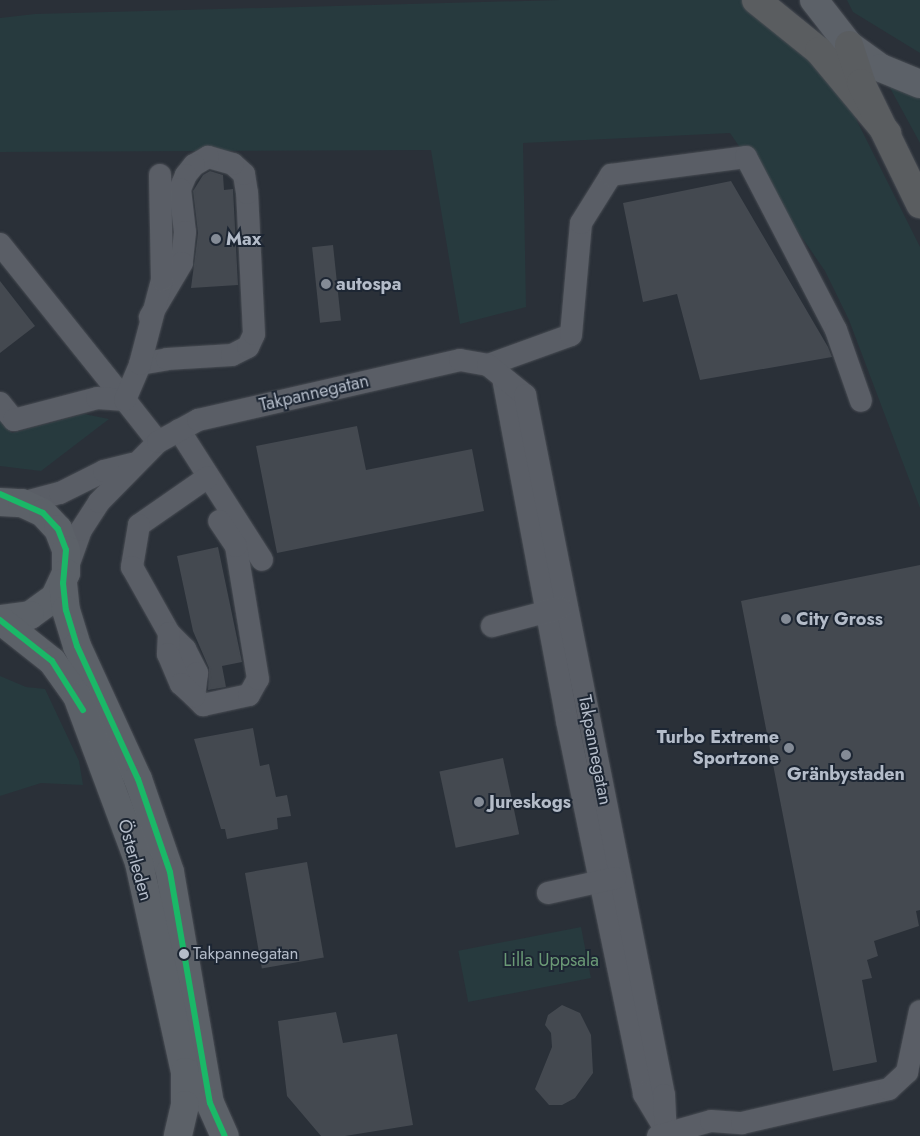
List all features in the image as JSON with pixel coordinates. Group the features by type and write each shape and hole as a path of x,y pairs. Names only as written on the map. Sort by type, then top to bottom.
{"highway":[{"path":"756,0 819,51 887,133"},
{"path":"849,45 862,83 920,204"}],"main road":[{"path":"814,0 849,45 881,68 920,84"},
{"name":"Österleden","path":"8,500 43,512 58,529 66,550 66,610 77,646 138,779 170,872 210,1102 225,1136"},
{"path":"0,620 15,620 37,612 55,597 65,578"},
{"name":"Österleden","path":"0,620 52,661 77,696 139,863 185,1072 185,1105 178,1136"}],"street":[{"path":"140,364 167,359 232,355 248,347 254,334 247,193 244,174 233,164 208,157 194,165 186,175 180,189 185,232 182,263 150,317"},
{"path":"496,371 571,335 581,223 611,175 746,157 836,330 861,401"},
{"path":"125,400 140,364 150,317 162,280 160,175"},
{"path":"0,244 158,442"},
{"name":"Takpannegatan","path":"65,578 81,530 99,502 133,464 158,442 198,420 460,360 496,371 525,395 568,607 609,879"},
{"name":"Takpannegatan","path":"496,371 546,612 609,879 664,1095 664,1135"},
{"path":"0,403 14,420 97,398 125,400"},
{"path":"179,430 208,477 233,511 262,560"},
{"name":"Takpannegatan","path":"8,500 60,493 104,471 133,464"},
{"path":"208,477 139,525 132,567 170,633 185,649 197,673 194,696 203,705 249,695 258,679 236,546 219,521"},
{"path":"492,626 568,607"},
{"path":"548,893 609,879"},
{"path":"664,1135 711,1121 742,1123 889,1089 907,1072 920,1011"}],"green space":[{"path":"560,0 773,0 811,29 920,247 920,508 849,320 825,271 730,133 523,143 526,307 460,324 431,150 0,152 0,18 35,14"},
{"path":"847,0 920,0 920,53 853,12"},
{"path":"889,86 920,95 920,143"},
{"path":"84,414 109,419 41,471 0,466 0,420 12,433"},
{"path":"0,676 26,687 45,689 79,761 83,785 41,783 0,796"},
{"name":"Lilla Uppsala","path":"581,927 591,978 468,1002 458,951"}],"building":[{"name":"Max","path":"210,171 223,175 224,190 233,189 238,285 191,288 198,233 193,191 203,175"},
{"path":"731,181 828,347 832,357 700,380 677,294 643,302 623,203"},
{"name":"autospa","path":"333,245 341,321 320,323 312,247"},
{"path":"0,281 35,326 0,353"},
{"path":"357,426 366,470 472,449 484,511 277,553 256,446"},
{"path":"218,547 242,662 222,666 226,687 208,690 209,668 193,631 177,556"},
{"name":"Gränbystaden","path":"920,565 920,910 916,911 919,926 874,941 878,956 867,960 872,978 862,980 877,1062 833,1071 741,601"},
{"path":"253,728 260,766 269,764 276,797 287,795 291,816 277,818 278,829 227,839 225,829 221,829 194,739"},
{"name":"Jureskogs","path":"503,758 519,834 456,848 439,772"},
{"path":"307,862 324,958 262,968 245,873"},
{"path":"562,1005 580,1013 591,1035 593,1073 575,1098 562,1105 549,1105 535,1089 552,1047 551,1033 545,1025 548,1015"},
{"path":"336,1012 343,1043 397,1034 413,1125 345,1136 321,1136 287,1096 278,1021"}],"transit line":[{"path":"0,494 43,513 58,529 66,550 63,583 66,610 77,646 138,779 170,872 210,1103 225,1136"},
{"path":"0,620 52,661 83,710"}],"place":[{"name":"Max","path":"216,239"},
{"name":"autospa","path":"326,284"},
{"name":"City Gross","path":"786,619"},
{"name":"Turbo Extreme Sportzone","path":"789,748"},
{"name":"Gränbystaden","path":"846,755"},
{"name":"Jureskogs","path":"479,802"},
{"name":"Takpannegatan","path":"184,954"}]}
